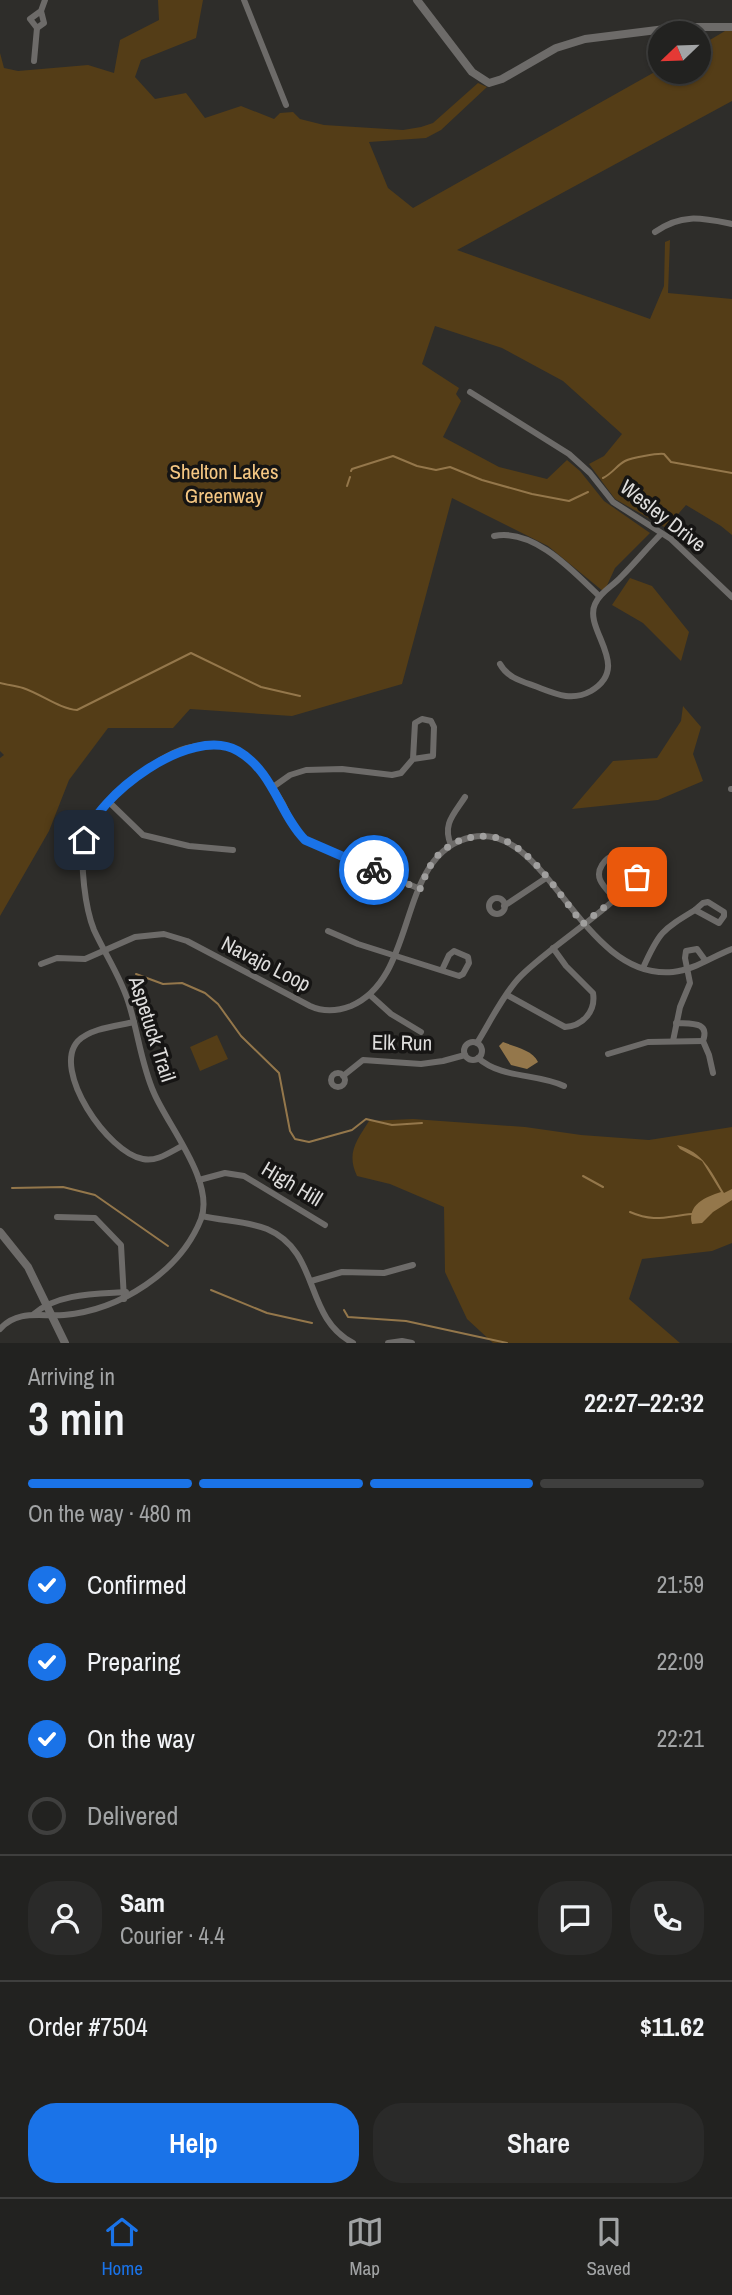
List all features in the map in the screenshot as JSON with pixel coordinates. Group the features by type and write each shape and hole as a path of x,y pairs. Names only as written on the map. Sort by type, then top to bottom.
{"street":[{"path":"34,61 37,28 30,19 41,11 45,0"},
{"path":"244,0 286,105"},
{"path":"417,0 472,72 489,83 502,79 556,48 585,38 681,27 732,27"},
{"path":"37,28 44,23 41,11"},
{"path":"655,232 669,222 693,218 732,224"},
{"name":"Wesley Drive","path":"470,392 569,454 590,473 613,502 671,539 732,597"},
{"path":"500,664 509,676 562,696 571,697 591,691 598,685 608,667 605,647 593,619 594,604 661,534"},
{"path":"494,536 509,536 547,550 599,596"},
{"path":"273,787 290,775 306,770 342,769 395,775 407,768 413,759 413,726 419,720 431,721 434,727 433,756 413,759"},
{"name":"Aspetuck Trail","path":"202,1216 199,1180 153,1092 125,991 93,928 87,901 83,849 90,824 109,802 148,769 175,753 192,747 225,747 237,750 273,787 297,831 305,840 420,889"},
{"path":"451,845 447,835 448,825 465,797"},
{"path":"109,802 143,835 189,846 233,850"},
{"path":"421,1032 391,1014 370,995 385,977 420,889 435,859 451,845 478,836 505,840 526,855 583,924 605,946 623,959 643,968 656,972 687,970 732,948"},
{"path":"477,1043 519,978 552,948 615,899 637,877 639,870 631,860 616,856 604,861 598,872 598,878 615,899"},
{"path":"504,905 546,878"},
{"path":"643,968 663,929 695,910"},
{"path":"328,930 358,944 459,976 463,974 468,957 453,951 442,970"},
{"name":"Navajo Loop","path":"41,964 57,958 87,958 135,937 164,934 187,942 210,956 254,975 314,1008 342,1009 370,995"},
{"path":"507,995 565,1027 581,1022 593,1006 593,993 552,948"},
{"path":"673,1041 676,1023 690,983 685,958 687,951 697,948 705,960"},
{"path":"134,1022 94,1032 78,1041 70,1058 74,1078 100,1131 130,1154 149,1160 182,1146"},
{"path":"676,1023 700,1024 706,1034 704,1041 713,1073"},
{"path":"608,1054 648,1042 704,1041"},
{"path":"477,1043 468,1044 465,1048 465,1055 471,1059 478,1058 498,1071 548,1080 564,1086"},
{"path":"477,1043 482,1049 478,1058"},
{"name":"Elk Run","path":"343,1076 363,1059 413,1064 443,1061 465,1055"},
{"name":"High Hill","path":"199,1180 225,1173 244,1176 325,1225"},
{"path":"0,1329 15,1318 34,1314 65,1315 134,1292 167,1267 182,1250 202,1216 257,1226 282,1237 295,1248 327,1322 337,1333 353,1343"},
{"path":"57,1217 96,1217 103,1223 121,1245 123,1296"},
{"path":"0,1232 28,1267 65,1343"},
{"path":"311,1281 342,1272 384,1273 413,1265"},
{"path":"34,1314 48,1305 84,1296 123,1296"},
{"path":"388,1343 412,1343"}],"green space":[{"name":"Shelton Lakes Greenway","path":"158,0 203,0 196,38 141,60 135,77 155,99 186,93 205,118 241,106 274,119 280,113 293,112 300,119 324,125 403,130 433,123 478,83 487,87 441,130 426,138 369,142 388,188 413,208 648,76 648,84 711,84 711,39 725,31 732,31 732,101 457,250 650,319 664,286 665,242 670,240 668,293 732,299 732,535 686,505 666,528 615,499 589,464 604,456 622,434 563,381 502,348 435,326 422,364 459,388 456,394 461,401 443,437 499,467 547,479 567,460 580,471 604,501 650,533 615,568 604,592 548,546 452,498 402,684 292,716 190,709 173,728 108,728 69,780 49,831 0,916 0,758 4,755 0,751 0,53 4,68 18,71 88,65 114,73 120,40 159,20"},
{"path":"630,578 652,586 689,632 681,661 643,623 612,605"},
{"path":"683,706 701,727 693,754 703,781 658,800 572,809 613,761 657,758 681,721"},
{"path":"217,1035 228,1059 200,1071 190,1047"},
{"path":"413,1119 649,1140 732,1127 732,1243 712,1251 642,1259 629,1299 680,1343 493,1343 467,1319 445,1272 444,1207 390,1184 357,1176 354,1168 354,1147 369,1121"}],"shaded area":[{"path":"503,1042 528,1052 538,1062 527,1069 511,1065 499,1046"},
{"path":"677,1145 700,1157 724,1193 732,1189 732,1200 702,1223 692,1224 691,1217 695,1207 703,1199 721,1192 702,1161"}],"waterway":[{"path":"603,478 625,461 661,454 671,462 732,473"},
{"path":"351,471 393,456 417,466 436,470 450,467 482,480 569,501 588,492"},
{"path":"347,486 350,477"},
{"path":"0,683 23,688 64,707 77,710 191,653 261,687 300,696"},
{"path":"136,974 163,984 182,983 205,993 218,1004 241,1036 279,1073 290,1131 295,1139 309,1142 352,1130 366,1119 392,1125 422,1123"},
{"path":"583,1176 603,1187"},
{"path":"12,1188 63,1187 95,1195 168,1246"},
{"path":"630,1212 654,1218 692,1214"},
{"path":"211,1290 267,1313 312,1323"},
{"path":"344,1310 348,1317 406,1321 507,1343"}],"way so far":[{"path":"374,870 420,889 435,859 456,842 478,836 505,840 526,855 583,924 615,899 637,877"}],"route":[{"path":"84,840 96,816 135,778 159,761 188,748 225,747 237,750 263,775 305,840 374,870"}]}
